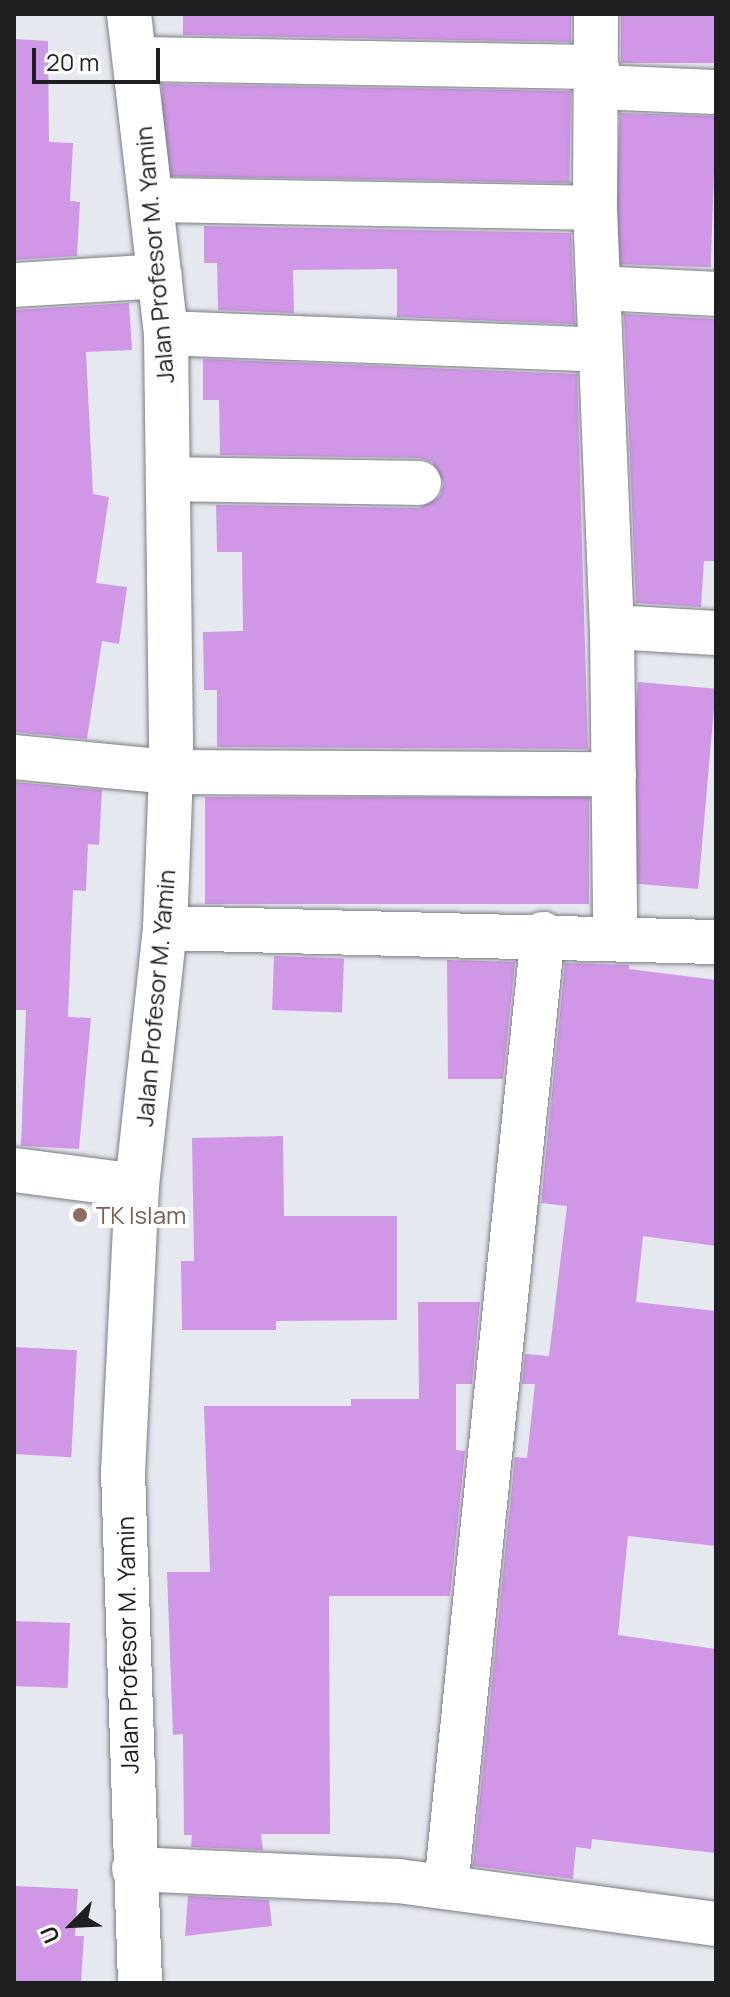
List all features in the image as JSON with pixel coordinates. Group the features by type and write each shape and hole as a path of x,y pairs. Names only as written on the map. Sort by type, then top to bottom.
{"street":[{"name":"Jalan Profesor M. Yamin","path":"129,14 166,333 171,772 165,928 137,1186 123,1471 140,1983"},
{"path":"596,14 595,208 612,627 615,936"},
{"path":"135,59 597,77 716,92"},
{"path":"151,200 595,208"},
{"path":"14,285 160,276"},
{"path":"598,288 716,294"},
{"path":"166,333 600,350"},
{"path":"168,479 419,483"},
{"path":"612,627 716,633"},
{"path":"14,757 171,772 614,774"},
{"path":"165,928 543,934 716,942"},
{"path":"446,1887 543,934"},
{"path":"14,1170 137,1186"},
{"path":"134,1869 446,1887 716,1924"}],"building":[{"path":"183,14 571,14 571,42 183,35"},
{"path":"621,14 716,14 716,63 621,63"},
{"path":"14,39 48,41 49,142 73,143 70,201 80,202 77,256 14,260"},
{"path":"162,84 571,91 569,183 160,176"},
{"path":"620,113 716,116 711,267 615,264"},
{"path":"204,226 571,233 575,324 397,317 397,269 293,270 294,313 218,310 217,263 204,263"},
{"path":"129,303 132,350 86,352 93,494 109,497 96,583 127,587 119,644 102,641 87,739 14,732 14,310"},
{"path":"624,314 716,319 716,561 704,561 701,607 636,603"},
{"path":"203,359 577,374 588,749 217,747 217,690 204,690 203,632 243,631 242,552 217,552 216,505 419,508 440,496 444,483 432,462 419,458 220,455 219,400 203,400"},
{"path":"638,682 716,689 698,889 620,882"},
{"path":"14,782 102,790 99,845 88,844 86,891 73,890 68,1017 91,1018 79,1149 21,1146 26,1010 14,1010"},
{"path":"205,797 589,797 589,904 205,904"},
{"path":"274,956 344,958 342,1012 272,1010"},
{"path":"447,960 515,962 503,1079 448,1079"},
{"path":"565,963 629,965 629,969 716,980 716,1246 643,1236 636,1302 716,1311 716,1546 628,1536 618,1635 716,1649 716,1853 592,1839 591,1849 576,1847 573,1879 473,1866 515,1457 527,1458 535,1384 522,1384 525,1354 549,1356 567,1206 541,1203"},
{"path":"283,1136 284,1216 397,1216 397,1320 276,1321 276,1330 182,1330 181,1261 194,1261 192,1138"},
{"path":"418,1302 480,1302 472,1384 456,1384 456,1450 465,1451 450,1596 329,1596 330,1834 261,1834 263,1850 191,1847 192,1835 184,1835 183,1734 173,1735 167,1572 210,1572 204,1406 351,1406 351,1399 419,1399"},
{"path":"14,1347 77,1350 71,1457 14,1454"},
{"path":"14,1621 70,1623 68,1688 14,1686"},
{"path":"14,1886 78,1889 75,1936 84,1936 81,1983 14,1983"},
{"path":"188,1896 269,1900 272,1926 185,1936"}],"place":[{"name":"TK Islam","path":"80,1215"}]}
